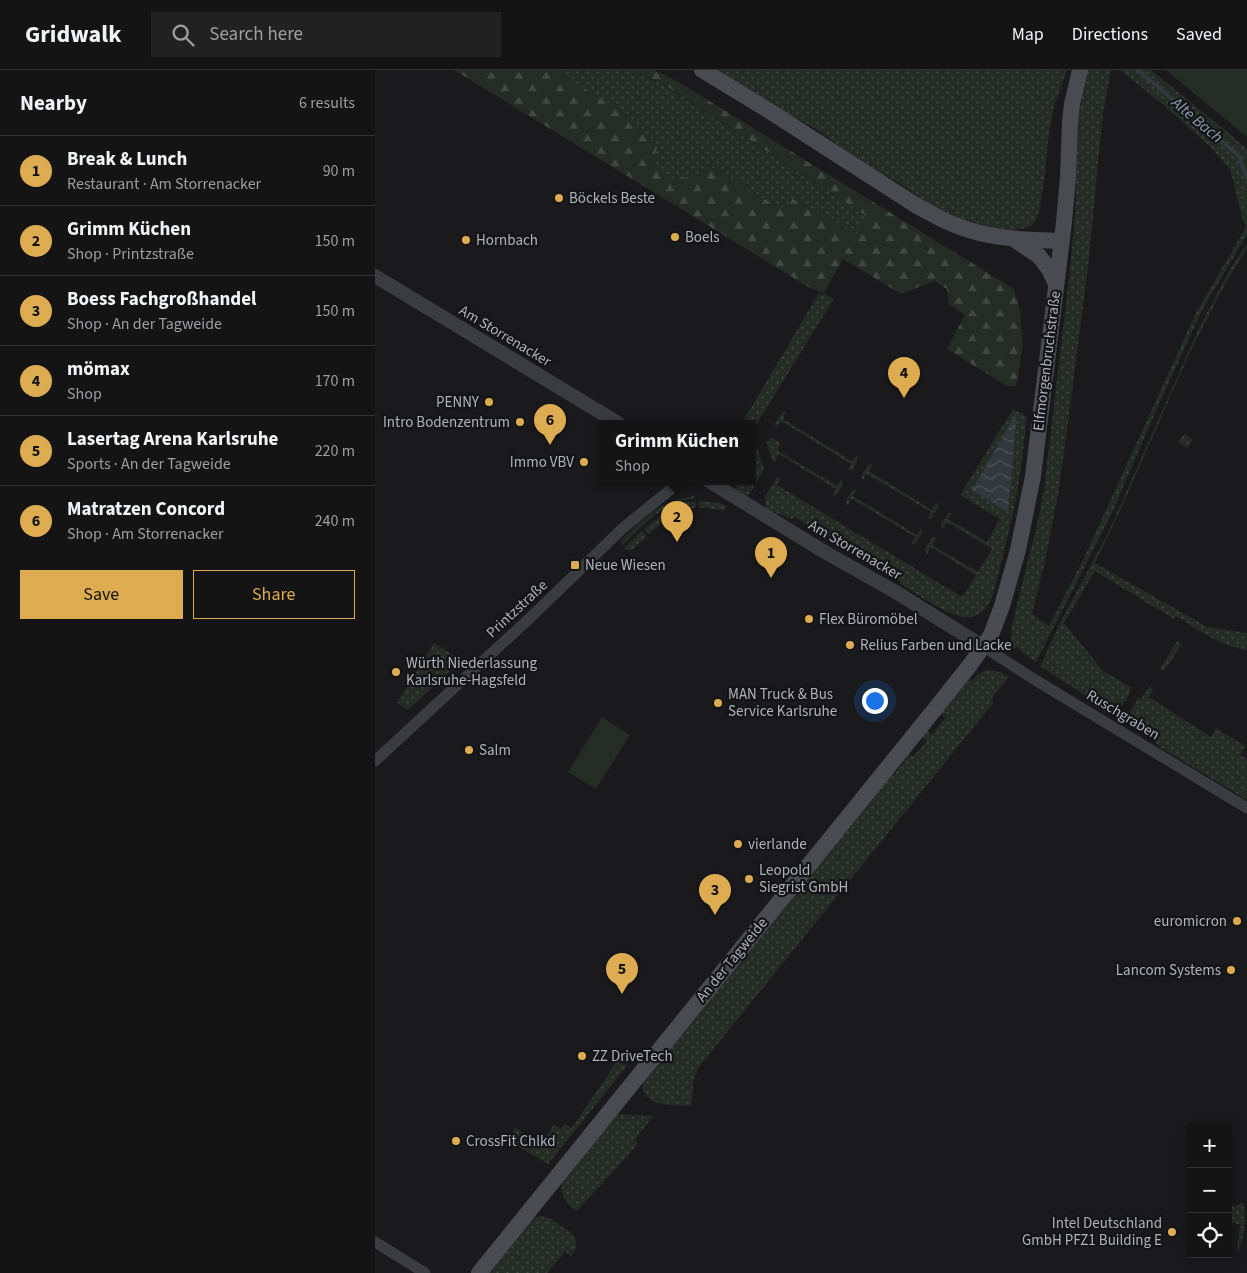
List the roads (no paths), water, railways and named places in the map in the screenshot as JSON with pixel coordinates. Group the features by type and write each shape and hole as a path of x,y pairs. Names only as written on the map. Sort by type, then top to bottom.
{"main road":[{"path":"702,70 917,206 954,225 971,231 1013,239 1062,241"},
{"name":"Elfmorgenbruchstraße","path":"984,646 997,622 1002,606 1018,550 1033,476 1062,241 1072,104 1080,70"},
{"path":"1013,239 1039,256 1056,284"},
{"name":"An der Tagweide","path":"479,1273 941,702 984,646"}],"street":[{"name":"Am Storrenacker","path":"375,276 613,420"},
{"name":"Printzstraße","path":"375,761 532,616 623,528 676,485"},
{"name":"Am Storrenacker","path":"716,485 984,646"},
{"name":"Ruschgraben","path":"984,646 1032,678 1247,808"},
{"path":"375,1242 425,1273"}],"water":[{"path":"1016,414 1016,421 1008,512 972,490"}],"waterway":[{"name":"Alte Bach","path":"1138,70 1239,156 1247,178"}],"place":[{"name":"Böckels Beste","path":"559,198"},
{"name":"Boels","path":"675,237"},
{"name":"Hornbach","path":"466,240"},
{"name":"mömax","path":"904,398"},
{"name":"PENNY","path":"489,402"},
{"name":"Intro Bodenzentrum","path":"520,422"},
{"name":"Matratzen Concord","path":"550,445"},
{"name":"Immo VBV","path":"584,462"},
{"name":"Grimm Küchen","path":"677,542"},
{"name":"Neue Wiesen","path":"575,565"},
{"name":"Break & Lunch","path":"771,578"},
{"name":"Flex Büromöbel","path":"809,619"},
{"name":"Relius Farben und Lacke","path":"850,645"},
{"name":"Würth Niederlassung Karlsruhe-Hagsfeld","path":"396,672"},
{"name":"MAN Truck & Bus Service Karlsruhe","path":"718,703"},
{"name":"Salm","path":"469,750"},
{"name":"vierlande","path":"738,844"},
{"name":"Leopold Siegrist GmbH","path":"749,879"},
{"name":"Boess Fachgroßhandel","path":"715,915"},
{"name":"euromicron","path":"1237,921"},
{"name":"Lancom Systems","path":"1231,970"},
{"name":"Lasertag Arena Karlsruhe","path":"622,994"},
{"name":"ZZ DriveTech","path":"582,1056"},
{"name":"CrossFit Chlkd","path":"456,1141"},
{"name":"Intel Deutschland GmbH PFZ1 Building E","path":"1172,1232"}]}
